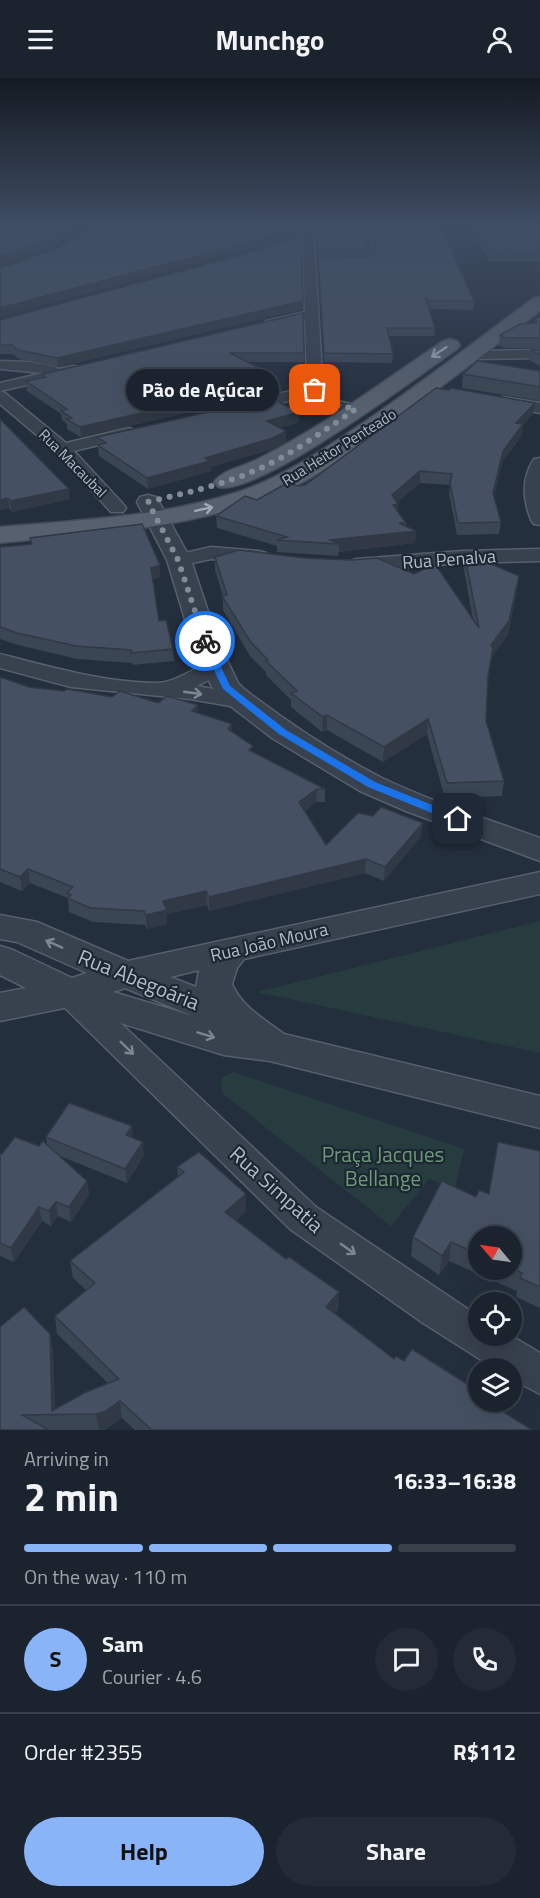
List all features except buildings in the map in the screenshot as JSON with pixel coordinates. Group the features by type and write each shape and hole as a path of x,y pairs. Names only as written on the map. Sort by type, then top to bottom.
{"main road":[{"name":"Rua Heitor Penteado","path":"0,536 153,510 222,505 280,484 306,471 438,390 468,340 536,287"},
{"name":"Rua Heitor Penteado","path":"0,523 117,508 153,510 254,471 287,454 468,340 540,302"}],"street":[{"path":"313,287 311,314 315,390 322,402 356,409"},
{"path":"255,328 311,314"},
{"path":"468,340 540,354"},
{"path":"0,364 63,372"},
{"path":"0,387 85,367"},
{"path":"224,411 315,390"},
{"name":"Rua Macaubal","path":"0,396 63,449 117,508"},
{"path":"483,398 540,408"},
{"path":"63,449 144,430"},
{"path":"540,463 532,484 533,503 540,520"},
{"path":"153,510 178,560 204,639 226,687 282,732 371,784 417,804 540,850"},
{"path":"178,560 227,553 282,561"},
{"name":"Rua Penalva","path":"340,566 463,557 540,555"},
{"path":"0,661 71,680 190,692 242,701"},
{"path":"157,690 194,681 205,676 216,666"},
{"path":"500,834 530,836 540,834"},
{"path":"500,834 514,867 515,881 526,886"},
{"name":"Rua João Moura","path":"0,1007 69,993 127,974 232,949 526,886"},
{"name":"Rua Abegoária","path":"0,927 24,931 236,1018 270,1046"},
{"path":"232,949 220,963 213,984 219,999 236,1018"},
{"name":"Rua Abegoária","path":"0,959 69,993 224,1040 270,1046 540,1112"},
{"name":"Rua Simpatia","path":"69,993 303,1218 436,1311 540,1375"}],"green space":[{"path":"540,921 540,1053 257,992"},
{"name":"Praça Jacques Bellange","path":"233,1072 464,1149 455,1189 429,1179 391,1226 222,1093 221,1078"}],"way so far":[{"path":"205,641 178,560 148,502 213,486 254,471 287,454 356,409 322,402 315,390"}],"place":[{"name":"Pão de Açúcar","path":"315,390"}],"route":[{"path":"205,641 226,687 282,732 371,784 458,819"}]}
